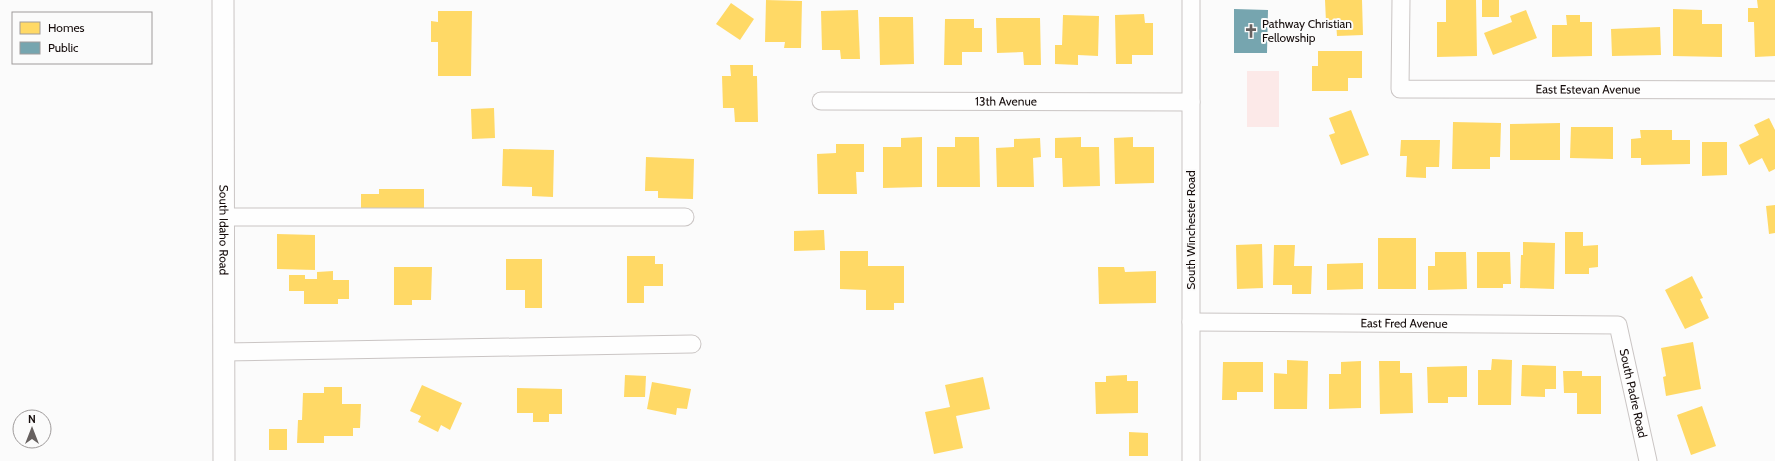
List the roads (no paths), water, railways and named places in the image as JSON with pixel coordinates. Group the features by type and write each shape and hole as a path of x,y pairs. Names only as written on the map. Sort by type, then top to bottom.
{"main road":[{"name":"South Idaho Road","path":"223,0 224,461"}],"street":[{"name":"South Winchester Road","path":"1191,0 1191,461"},
{"name":"East Estevan Avenue","path":"1401,0 1400,89 1775,90"},
{"name":"13th Avenue","path":"821,101 1191,102"},
{"path":"223,217 685,217"},
{"name":"East Fred Avenue","path":"1191,322 1618,325"},
{"name":"South Padre Road","path":"1618,325 1648,461"},
{"path":"224,352 692,344"}],"place":[{"name":"Pathway Christian Fellowship","path":"1251,31"}]}
